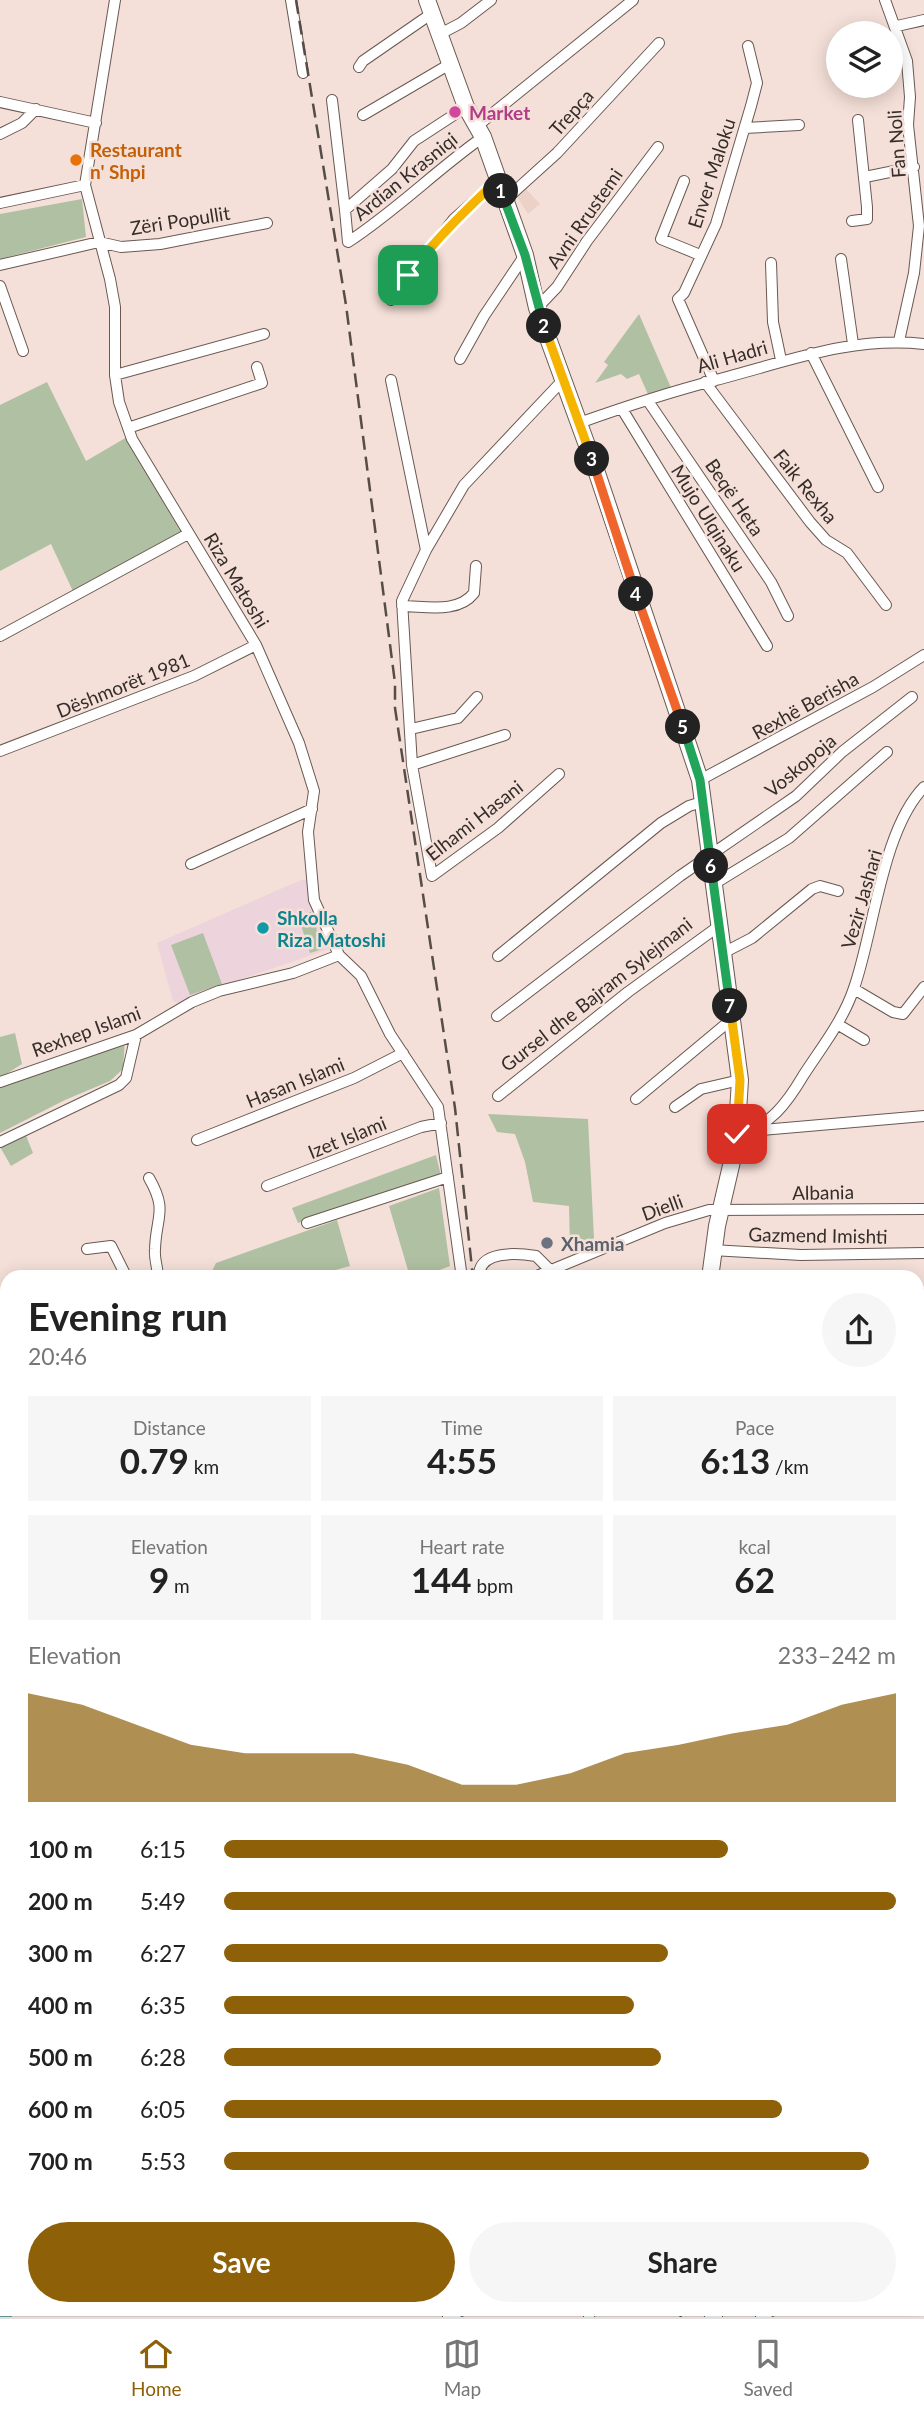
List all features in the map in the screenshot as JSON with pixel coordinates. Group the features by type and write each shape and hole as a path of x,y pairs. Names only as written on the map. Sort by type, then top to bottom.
{"street":[{"name":"Riza Matoshi","path":"116,0 85,185 115,307 115,375 119,402 128,428 188,534 256,645 299,743 314,791 309,855 314,900 339,955 360,976 403,1053 438,1107 461,1270"},
{"path":"291,0 303,73"},
{"path":"440,34 461,23 491,0"},
{"name":"Ardian Krasniqi","path":"345,210 348,242 409,199 480,132 633,0"},
{"name":"Fan Noli","path":"885,0 893,21"},
{"name":"Gursel dhe Bajram Sylejmani","path":"359,67 429,7 466,107 480,132 525,255 537,308 564,379 700,780 740,1080 744,1133 722,1208 712,1250 711,1270"},
{"path":"903,25 924,20"},
{"name":"Trepça","path":"505,201 557,153 659,43"},
{"name":"Enver Maloku","path":"710,382 678,299 684,293 716,224 745,128 757,83 748,46"},
{"name":"Fan Noli","path":"899,341 921,246 908,125 910,97 907,61 903,47"},
{"path":"363,115 450,64"},
{"path":"331,100 345,210"},
{"path":"0,102 96,123"},
{"path":"345,210 392,169 414,141 466,107"},
{"path":"0,134 22,123 36,109"},
{"path":"852,221 867,219 858,120"},
{"path":"745,128 799,125"},
{"name":"Avni Rrustemi","path":"537,308 557,287 587,241 657,147"},
{"path":"865,177 914,167"},
{"path":"391,300 407,274 454,219 497,181"},
{"path":"684,181 661,239 700,255"},
{"path":"0,203 85,185"},
{"name":"Zëri Popullit","path":"0,265 99,242 121,247 160,244 267,223"},
{"path":"460,359 484,316 525,255"},
{"path":"841,259 853,344"},
{"path":"771,263 773,322 781,360"},
{"path":"0,286 23,351"},
{"path":"115,375 264,334"},
{"name":"Ali Hadri","path":"579,424 811,353 853,344 899,341 924,344"},
{"path":"811,353 878,487"},
{"path":"128,428 262,383 257,367"},
{"name":"Elhami Hasani","path":"559,774 498,828 432,876 412,765 403,660 402,606 406,588 464,485 564,379"},
{"path":"391,380 426,550"},
{"name":"Faik Rexha","path":"710,382 796,506 826,540 847,553 886,605"},
{"name":"Beqë Heta","path":"648,401 771,582 788,616"},
{"name":"Mujo Ulqinaku","path":"622,409 767,646"},
{"path":"0,636 188,534"},
{"path":"402,606 452,607 465,603 474,593 476,566"},
{"name":"Dëshmorët 1981","path":"0,751 194,676 256,645"},
{"name":"Rexhë Berisha","path":"700,780 864,693 924,655"},
{"path":"411,729 458,718 477,697"},
{"name":"Voskopoja","path":"709,858 796,796 842,752 912,697"},
{"path":"412,765 505,735"},
{"path":"714,884 752,864 789,838 887,752"},
{"name":"Vezir Jashari","path":"744,1133 777,1114 792,1098 837,1024 854,989 869,940 883,875 903,820 924,787"},
{"path":"498,956 661,823 689,806 702,802"},
{"path":"191,864 312,809"},
{"path":"497,1016 659,892 709,858"},
{"path":"723,953 752,937 812,889 820,886 838,891"},
{"name":"Gursel dhe Bajram Sylejmani","path":"498,1096 628,992 719,926"},
{"name":"Rexhep Islami","path":"0,1082 136,1035 192,1002 219,991 293,973 339,955"},
{"path":"854,989 893,1012 903,1014 924,987"},
{"path":"636,1099 732,1020"},
{"path":"837,1024 864,1040"},
{"path":"0,1142 119,1085 126,1078 136,1035"},
{"name":"Hasan Islami","path":"197,1140 354,1078 403,1053"},
{"path":"675,1107 701,1089 740,1080"},
{"path":"744,1133 924,1116"},
{"name":"Izet Islami","path":"267,1186 421,1127 441,1123"},
{"path":"307,1223 448,1177"},
{"path":"149,1178 156,1191 161,1215 154,1254 157,1270"},
{"name":"Albania","path":"722,1208 810,1211 924,1209"},
{"name":"Dielli","path":"553,1270 665,1223 722,1208"},
{"path":"87,1249 111,1246 123,1270"},
{"name":"Gazmend Imishti","path":"712,1250 801,1255 924,1253"},
{"path":"480,1270 481,1263 487,1258 516,1255 536,1256 550,1270"},
{"path":"568,1264 568,1270"}],"shaded area":[{"path":"526,189 540,204 528,214 516,195"},
{"path":"311,879 335,947 224,985 180,1004 173,1001 157,943 301,880"}],"green space":[{"path":"82,199 86,237 0,259 0,214"},
{"path":"639,314 672,390 650,399 639,374 627,379 621,374 595,383 608,365 604,362"},
{"path":"47,382 86,461 127,437 179,529 188,537 77,600 51,544 0,571 0,405"},
{"path":"311,912 323,949 310,953 298,916"},
{"path":"203,933 222,984 190,995 171,945"},
{"path":"15,1033 22,1064 0,1078 0,1037"},
{"path":"125,1039 123,1069 110,1081 0,1133 0,1085"},
{"path":"488,1114 588,1119 594,1238 570,1251 569,1206 533,1202 525,1162 515,1134 497,1132"},
{"path":"25,1133 33,1153 11,1166 0,1147"},
{"path":"436,1155 441,1176 298,1223 292,1208"},
{"path":"439,1188 450,1266 439,1270 408,1270 389,1206"},
{"path":"337,1220 350,1266 335,1270 212,1270 216,1263"}],"railway":[{"path":"296,0 346,305 395,683 395,708 455,1108 472,1270"}],"place":[{"name":"Market","path":"455,112"},
{"name":"Restaurant n' Shpi","path":"76,160"},
{"name":"Shkolla Riza Matoshi","path":"263,928"},
{"name":"Xhamia","path":"547,1243"}],"route":[{"path":"408,275 454,219 497,181 525,255 537,308 596,470 700,780 740,1080 737,1134"}]}
